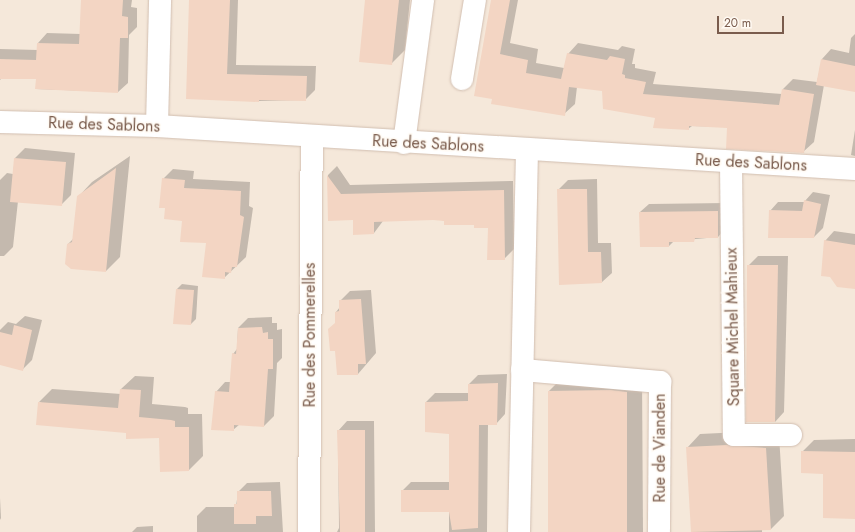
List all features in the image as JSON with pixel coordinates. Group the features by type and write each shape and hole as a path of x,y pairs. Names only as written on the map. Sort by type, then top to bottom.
{"street":[{"path":"157,126 160,0"},
{"path":"404,143 423,0"},
{"path":"462,78 475,0"},
{"name":"Rue des Sablons","path":"0,122 157,126 404,143 855,169"},
{"name":"Rue des Pommerelles","path":"309,532 312,137"},
{"path":"520,532 527,150"},
{"name":"Square Michel Mahieux","path":"731,162 734,435 791,435"},
{"name":"Rue de Vianden","path":"522,370 660,382 659,532"}],"shaded area":[{"path":"0,0 855,0 855,532 0,532"}],"building":[{"path":"81,0 123,0 122,16 128,17 128,38 120,38 118,93 35,89 36,79 0,79 0,59 36,60 37,43 79,44"},
{"path":"189,0 230,0 227,74 307,76 306,101 259,100 259,102 186,99"},
{"path":"365,0 399,0 392,65 359,62"},
{"path":"491,0 510,0 500,54 528,60 526,73 561,79 567,53 607,60 610,56 625,59 622,74 625,75 625,78 646,82 643,94 779,105 782,89 814,94 804,153 726,149 727,128 689,126 689,130 653,128 655,118 603,109 602,91 569,87 565,116 491,104 492,99 474,96"},
{"path":"821,59 855,66 855,92 816,85"},
{"path":"14,158 66,162 62,206 10,202"},
{"path":"116,168 106,272 71,269 65,264 67,244 72,242 77,196"},
{"path":"327,175 341,194 504,190 505,260 487,260 488,228 474,228 474,225 444,225 444,221 433,220 374,222 374,234 353,235 353,220 328,221"},
{"path":"162,178 185,180 184,188 241,191 240,215 244,217 237,267 232,267 231,273 225,272 225,279 202,277 206,243 180,242 182,221 164,219 165,208 159,208"},
{"path":"557,189 587,189 588,252 601,252 602,283 559,285"},
{"path":"804,200 821,204 814,238 768,238 769,210 802,211"},
{"path":"718,211 718,238 695,238 694,242 669,242 669,247 640,247 639,212"},
{"path":"824,240 855,245 855,289 837,287 830,277 821,276"},
{"path":"747,265 778,265 775,422 746,422"},
{"path":"176,289 194,290 191,325 173,324"},
{"path":"361,299 366,364 358,364 358,375 337,375 335,351 330,351 328,329 335,323 335,312 339,311 339,300"},
{"path":"14,325 32,330 23,371 0,365 0,332 12,335"},
{"path":"262,327 263,333 268,332 268,339 273,339 273,369 268,369 264,427 234,425 234,431 211,430 215,391 229,392 232,353 236,354 238,328"},
{"path":"498,383 497,425 479,425 478,528 452,530 449,512 401,512 401,490 449,490 449,434 425,432 425,402 468,401 468,384"},
{"path":"120,389 141,390 139,417 171,420 175,421 175,427 189,427 189,471 160,472 159,438 126,439 126,433 36,425 38,402 118,408"},
{"path":"611,390 627,392 627,532 548,532 548,391"},
{"path":"337,430 365,430 365,532 340,532"},
{"path":"727,445 766,448 771,530 691,532 686,447"},
{"path":"801,451 855,452 855,519 823,518 823,474 801,473"},
{"path":"237,491 271,491 272,516 256,516 256,524 234,524 234,504 237,504"}]}
